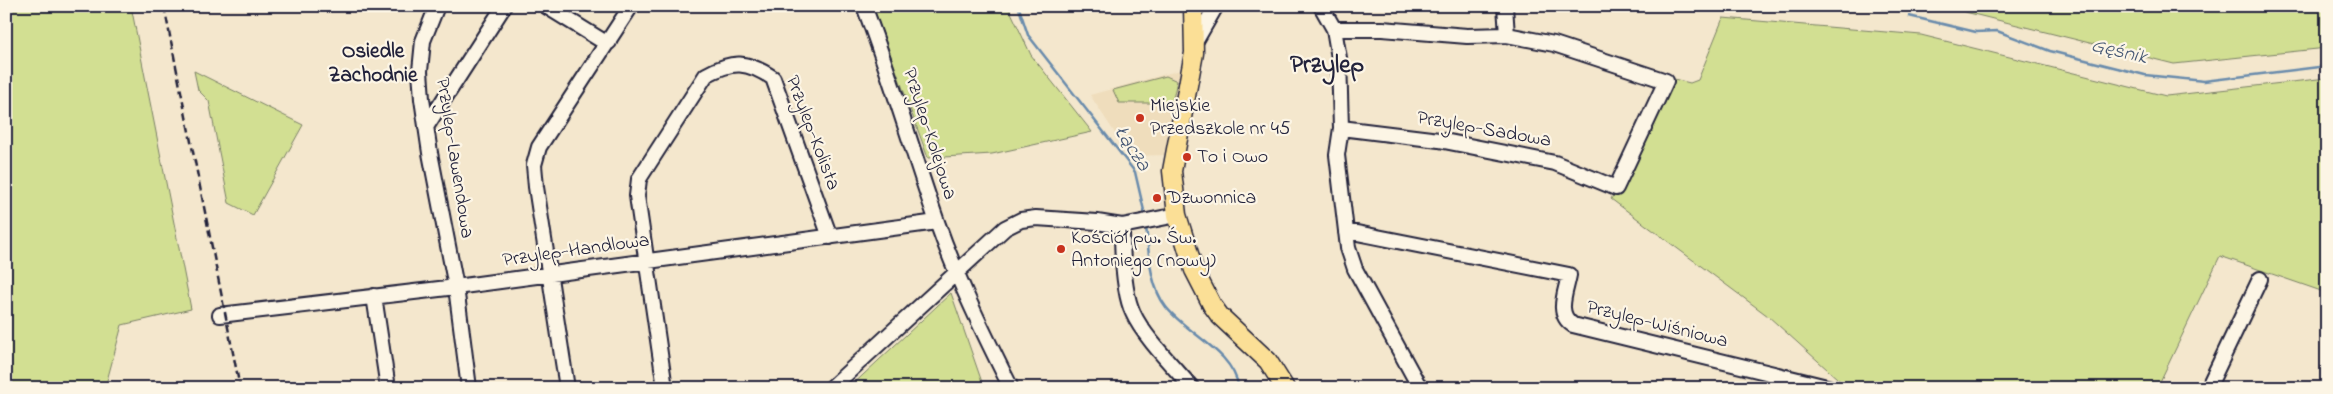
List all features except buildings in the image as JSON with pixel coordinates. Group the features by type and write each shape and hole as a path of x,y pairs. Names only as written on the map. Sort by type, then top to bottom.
{"main road":[{"path":"1193,6 1194,44 1191,77 1172,171 1177,215 1194,270 1212,305 1220,316 1268,361 1285,388"}],"street":[{"name":"Przylep-Lawendowa","path":"437,6 423,41 421,90 426,127 456,287 469,388"},
{"path":"426,127 504,6"},
{"path":"546,6 601,40 609,42"},
{"path":"567,388 534,165 539,148 631,6"},
{"name":"Przylep-Kolejowa","path":"864,6 905,121 937,222 958,274 1011,388"},
{"path":"1194,44 1216,6"},
{"path":"1321,6 1334,29 1341,84 1341,128 1337,155 1348,248 1355,269 1420,388"},
{"path":"1334,29 1382,28 1467,36 1507,35 1505,6"},
{"name":"Przylep-Sadowa","path":"1341,128 1439,140 1555,163 1616,188 1666,82 1554,44 1507,35"},
{"name":"Przylep-Kolista","path":"665,388 637,196 639,179 706,75 722,66 739,63 757,68 773,78 830,237"},
{"path":"831,388 950,278 958,274 984,246 1005,228 1022,220 1059,218 1122,226 1156,221 1177,215"},
{"name":"Przylep-Handlowa","path":"220,315 456,287 937,222"},
{"path":"1122,226 1122,258 1133,313 1158,349 1192,388"},
{"name":"Przylep-Wiśniowa","path":"1346,233 1357,233 1569,275 1562,312 1565,320 1572,325 1831,388"},
{"path":"2208,388 2260,279"},
{"path":"374,296 388,388"}],"shaded area":[{"name":"Miejskie Przedszkole nr 45","path":"1184,69 1167,155 1130,156 1090,95"}],"green space":[{"path":"6,6 131,6 191,309 122,325 105,388 6,388"},
{"path":"879,6 1008,6 1031,55 1092,132 992,154 928,158 875,12"},
{"path":"1941,6 2327,6 2327,48 2174,64"},
{"path":"1723,18 1921,35 2166,96 2327,78 2327,293 2220,256 2157,388 1848,388 1768,316 1611,199 1674,79 1690,83 1698,80"},
{"path":"194,71 303,125 253,215 229,203 209,101 198,90"},
{"path":"1166,76 1177,81 1172,103 1119,103 1113,90"},
{"path":"951,293 984,388 849,388"}],"waterway":[{"name":"Łącza","path":"1019,8 1028,35 1135,172 1145,215"},
{"name":"Gęśnik","path":"1909,16 1976,32 1997,31 2050,51 2145,75 2204,81 2327,66"},
{"name":"Łącza","path":"1146,226 1153,279 1160,298 1175,317 1219,353 1228,363 1235,375 1239,388"}],"railway":[{"path":"164,6 240,388"}],"place":[{"name":"Miejskie Przedszkole nr 45","path":"1140,118"},
{"name":"To i Owo","path":"1187,157"},
{"name":"Dzwonnica","path":"1157,198"},
{"name":"Kościół pw. Św. Antoniego (nowy)","path":"1061,249"}],"district":[{"name":"Osiedle Zachodnie","path":"373,64"},
{"name":"Przylep","path":"1327,66"}]}
